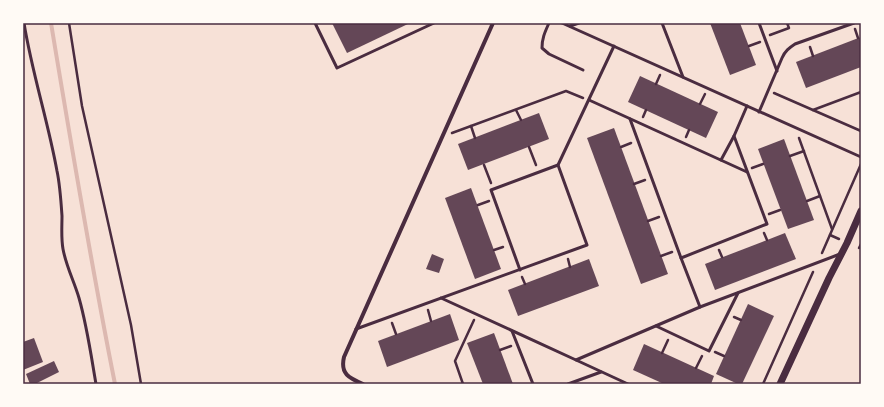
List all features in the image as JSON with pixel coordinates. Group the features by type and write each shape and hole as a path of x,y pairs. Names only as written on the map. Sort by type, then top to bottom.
{"street":[{"path":"363,384 348,376 344,372 342,362 493,23"},
{"path":"780,384 861,211"}],"lane":[{"path":"24,23 28,52 47,122 58,172 63,249 79,298 96,384"},
{"path":"316,23 337,68 434,23"},
{"path":"549,23 543,36 542,48 549,54 583,70"},
{"path":"562,23 861,157"},
{"path":"570,26 579,23"},
{"path":"662,23 683,77"},
{"path":"759,23 777,71"},
{"path":"759,112 785,52 790,47 854,23"},
{"path":"520,270 491,190 558,165 614,46"},
{"path":"589,100 747,172"},
{"path":"721,160 748,106"},
{"path":"630,119 700,307"},
{"path":"681,258 766,224 734,136"},
{"path":"356,329 587,245 558,165"},
{"path":"576,360 700,307 841,254"},
{"path":"656,326 709,352 738,293"},
{"path":"441,298 628,384"},
{"path":"512,331 533,384"},
{"path":"568,384 601,372"}],"path":[{"path":"69,23 82,106 131,326 141,384"},
{"path":"764,37 789,28 787,23"},
{"path":"768,90 861,131"},
{"path":"442,137 566,91 589,100"},
{"path":"813,110 861,92"},
{"path":"516,110 521,120"},
{"path":"471,126 475,138"},
{"path":"796,128 832,230"},
{"path":"530,147 539,172"},
{"path":"790,156 804,151"},
{"path":"484,165 493,189"},
{"path":"807,201 820,196"},
{"path":"859,248 861,244"},
{"path":"463,384 454,361 476,314"},
{"path":"662,353 671,333"},
{"path":"696,368 705,349"}],"building":[{"path":"332,23 410,23 347,53"},
{"path":"710,23 740,23 756,65 730,75"},
{"path":"861,37 861,67 806,88 796,62"},
{"path":"640,76 718,112 706,138 628,102"},
{"path":"539,113 549,139 468,170 458,144"},
{"path":"614,128 668,274 641,284 587,138"},
{"path":"784,139 814,220 788,229 758,149"},
{"path":"471,188 501,269 475,279 445,198"},
{"path":"785,233 796,259 715,290 705,264"},
{"path":"432,254 444,259 439,273 426,269"},
{"path":"589,259 599,286 518,316 508,290"},
{"path":"748,304 774,316 742,384 738,384 716,374"},
{"path":"450,314 459,340 387,367 378,341"},
{"path":"494,333 513,384 483,384 467,343"},
{"path":"34,338 43,362 23,370 23,342"},
{"path":"644,344 714,376 711,384 664,384 633,370"},
{"path":"54,361 59,372 35,384 30,384 26,374"}],"waterway":[{"path":"51,23 89,249 115,384"}]}
